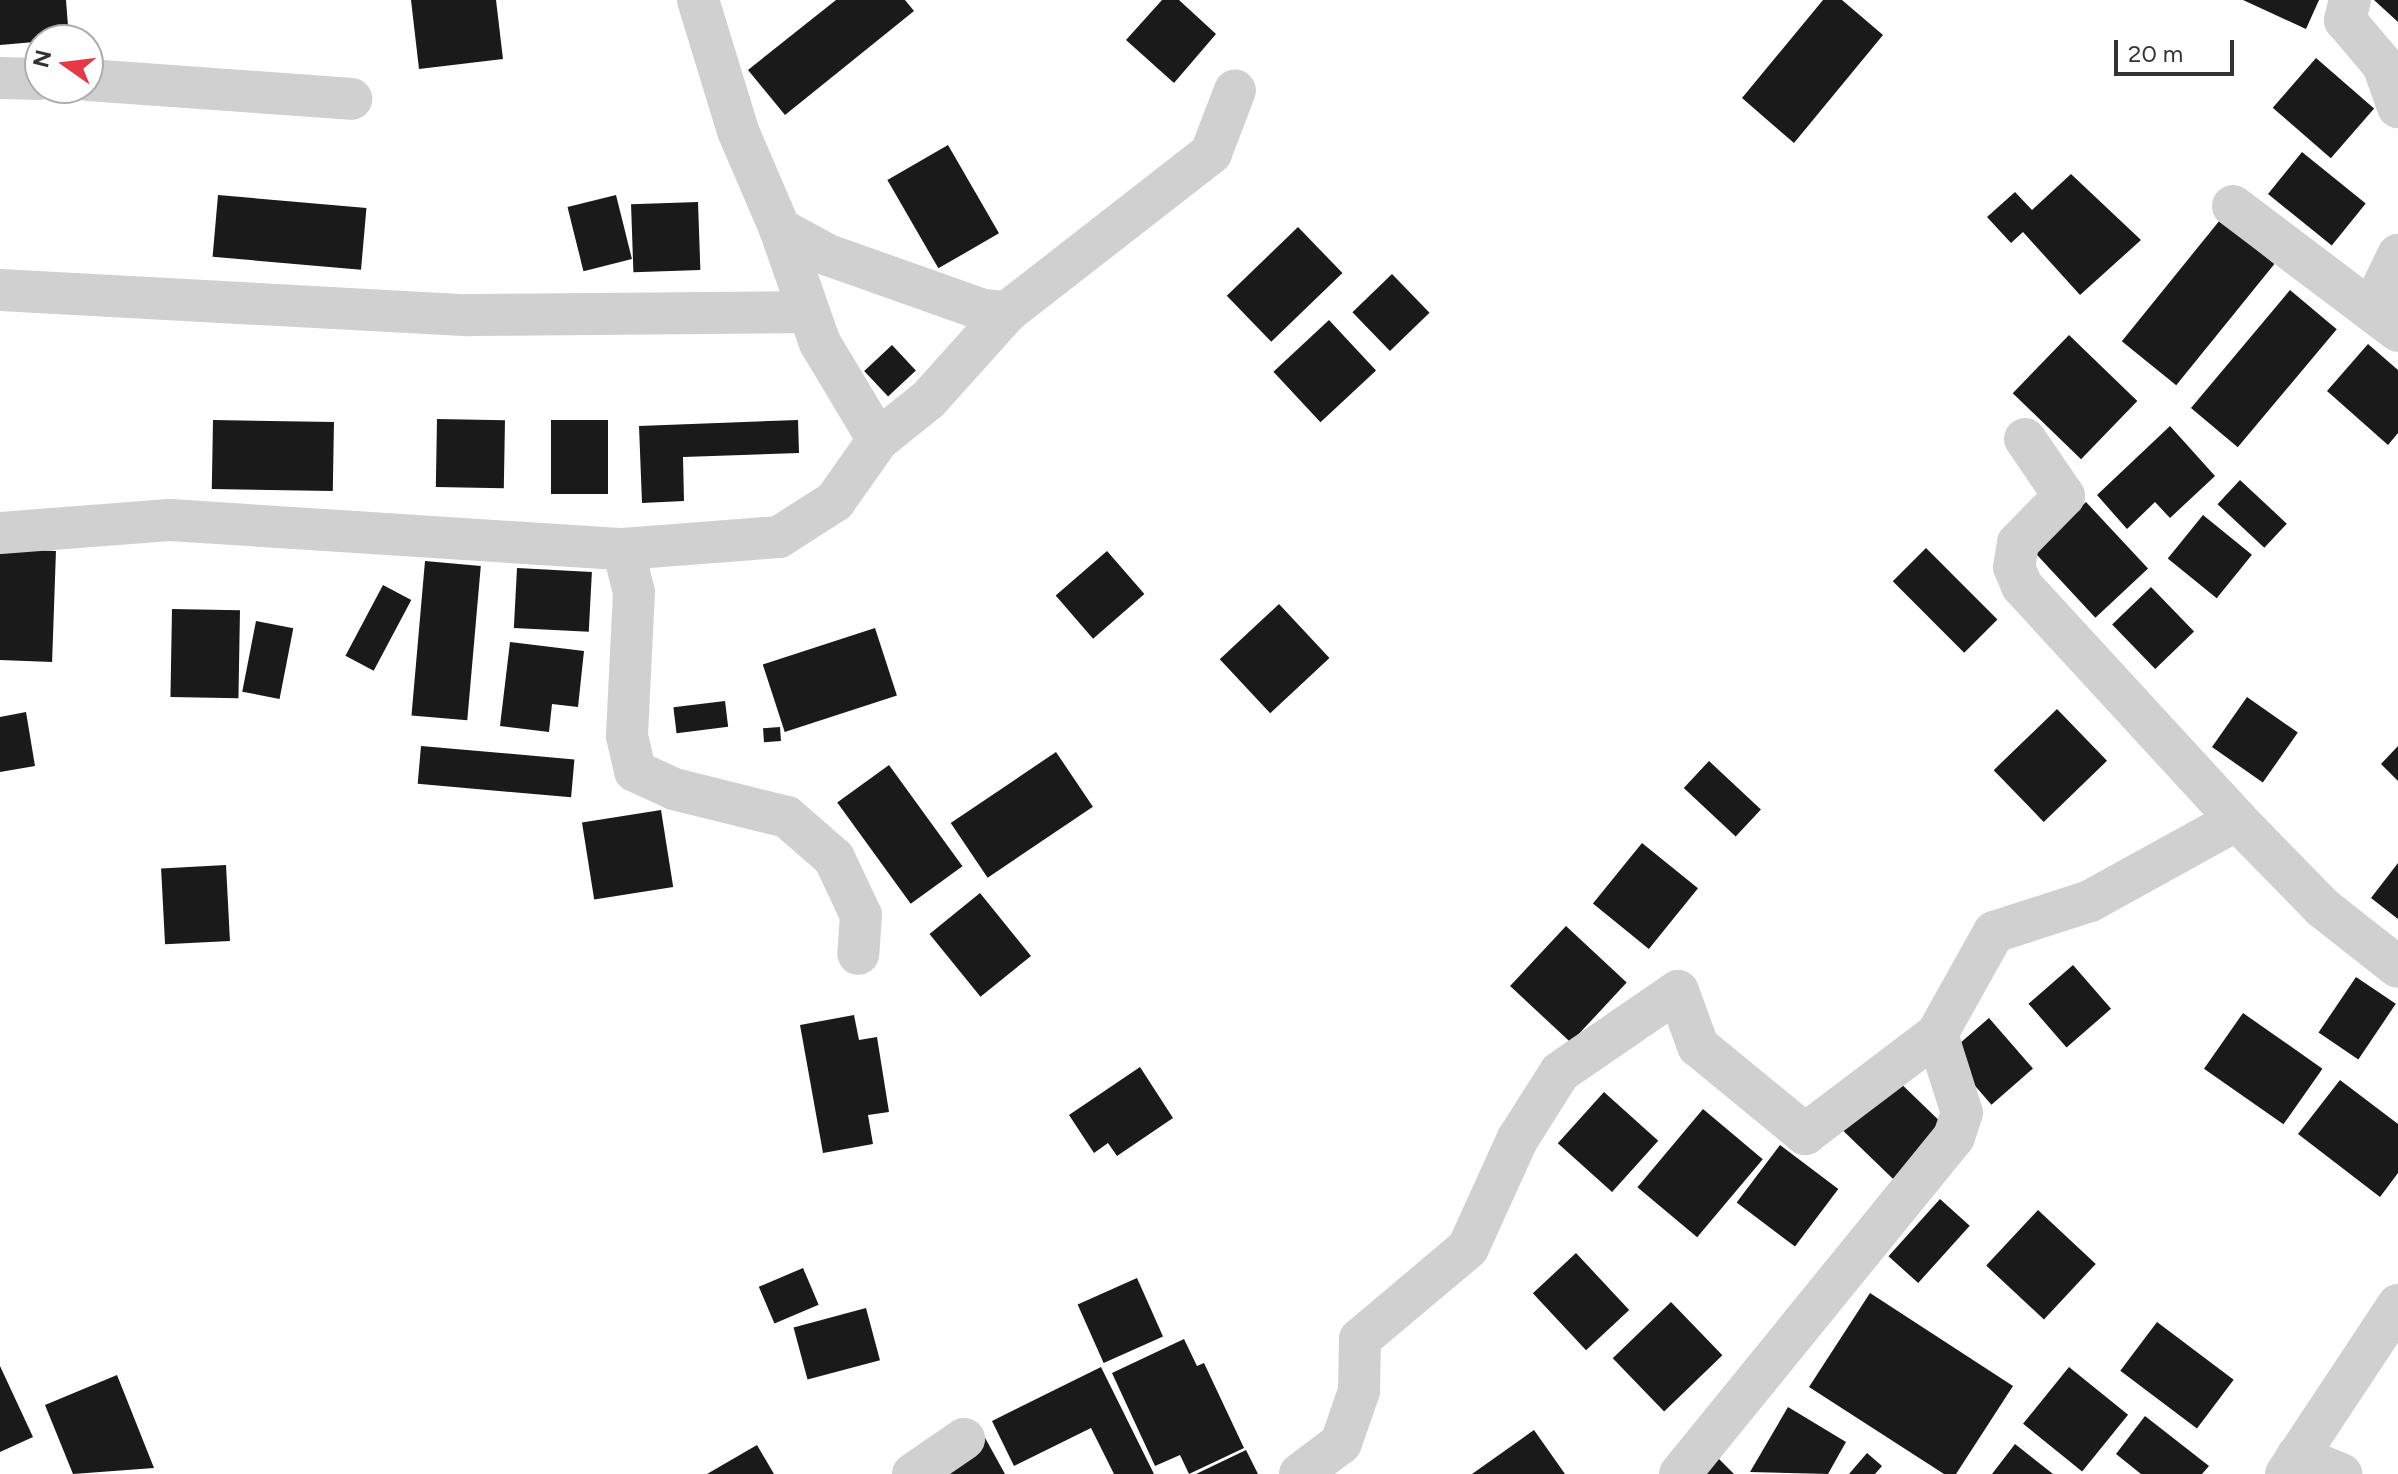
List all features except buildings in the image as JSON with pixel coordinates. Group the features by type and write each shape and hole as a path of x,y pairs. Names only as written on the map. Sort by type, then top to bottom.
{"street":[{"path":"698,0 738,131 780,229 806,312 878,440"},
{"path":"2350,0 2345,20 2383,65 2398,107"},
{"path":"0,78 24,79"},
{"path":"104,81 351,99"},
{"path":"0,533 170,520 623,549 779,537 835,501 878,440 928,400 1007,312 1211,153 1235,90"},
{"path":"2233,206 2332,288 2385,319 2398,255"},
{"path":"780,229 828,255 983,310 1007,312"},
{"path":"0,290 468,315 806,312"},
{"path":"2025,439 2064,496 2018,543 2014,567 2022,586 2237,820 2323,908 2398,967"},
{"path":"623,549 634,592 627,736 635,771 674,789 787,817 834,858 861,915 858,954"},
{"path":"1300,1474 1341,1443 1359,1391 1360,1339 1468,1248 1517,1140 1560,1072 1678,991 1698,1046 1805,1134 1937,1034 1994,932 2090,901 2237,820"},
{"path":"1680,1474 1954,1137 1962,1113 1937,1034"},
{"path":"2341,1474 2292,1465 2398,1305"},
{"path":"913,1474 964,1439"}]}
